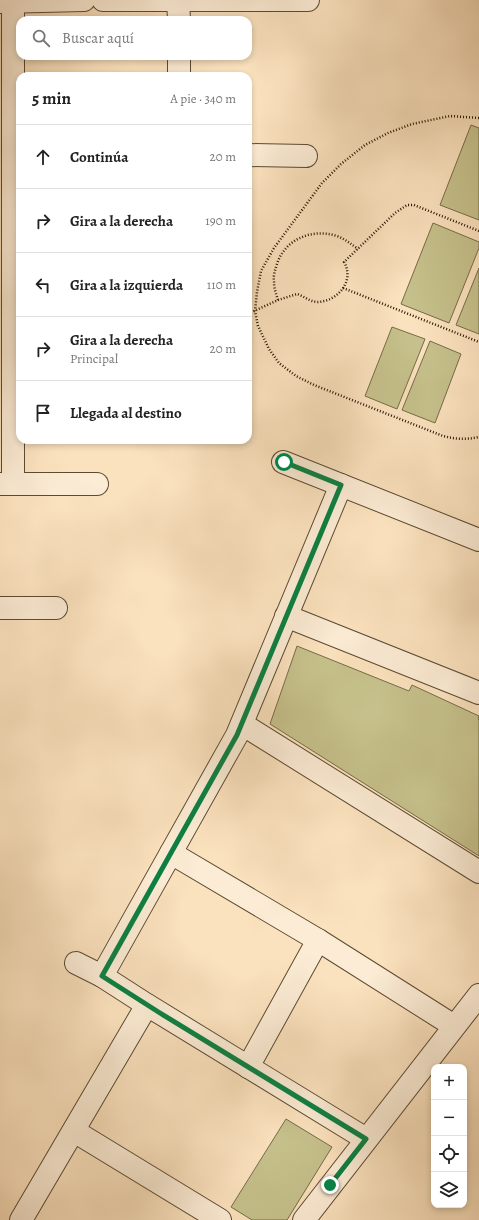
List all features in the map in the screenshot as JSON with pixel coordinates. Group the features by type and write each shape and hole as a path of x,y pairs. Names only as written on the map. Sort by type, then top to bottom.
{"street":[{"path":"84,0 9,1 7,120 7,484 97,484"},
{"path":"103,0 308,0"},
{"path":"178,0 178,16"},
{"path":"179,60 179,72"},
{"path":"252,156 306,156"},
{"path":"284,462 479,540"},
{"path":"102,976 237,735 341,485"},
{"path":"0,608 56,608"},
{"path":"286,616 479,693"},
{"path":"242,724 479,872"},
{"path":"171,853 318,940 454,1026"},
{"path":"248,1067 318,940"},
{"path":"76,963 102,976 366,1139"},
{"path":"304,1220 479,995"},
{"path":"21,1220 147,1005"},
{"path":"74,1131 220,1220"}],"path":[{"path":"479,118 450,116 412,124 388,133 365,145 341,164 322,183 274,248 261,271 255,311 258,326 269,349 279,363 296,376 314,385 443,436 454,439 471,439 479,437"},
{"path":"252,312 278,300 297,294 316,302 334,298 343,288 348,277 347,267 344,262 394,213 407,204 414,205 479,231"},
{"path":"278,300 274,281 275,272 283,251 300,237 314,234 338,236 348,241 358,249"},
{"path":"343,288 479,342"}],"shaded area":[{"path":"471,125 479,128 479,220 440,205"},
{"path":"433,223 479,242 479,248 449,323 401,304"},
{"path":"479,268 479,334 456,325"},
{"path":"392,327 425,339 397,409 365,396"},
{"path":"430,341 461,354 435,423 402,410"},
{"path":"297,646 409,691 412,685 479,716 479,856 270,724"},
{"path":"286,1119 332,1147 287,1220 252,1220 231,1207"}],"route":[{"path":"284,462 341,485 237,735 102,976 366,1139 330,1185"}]}
